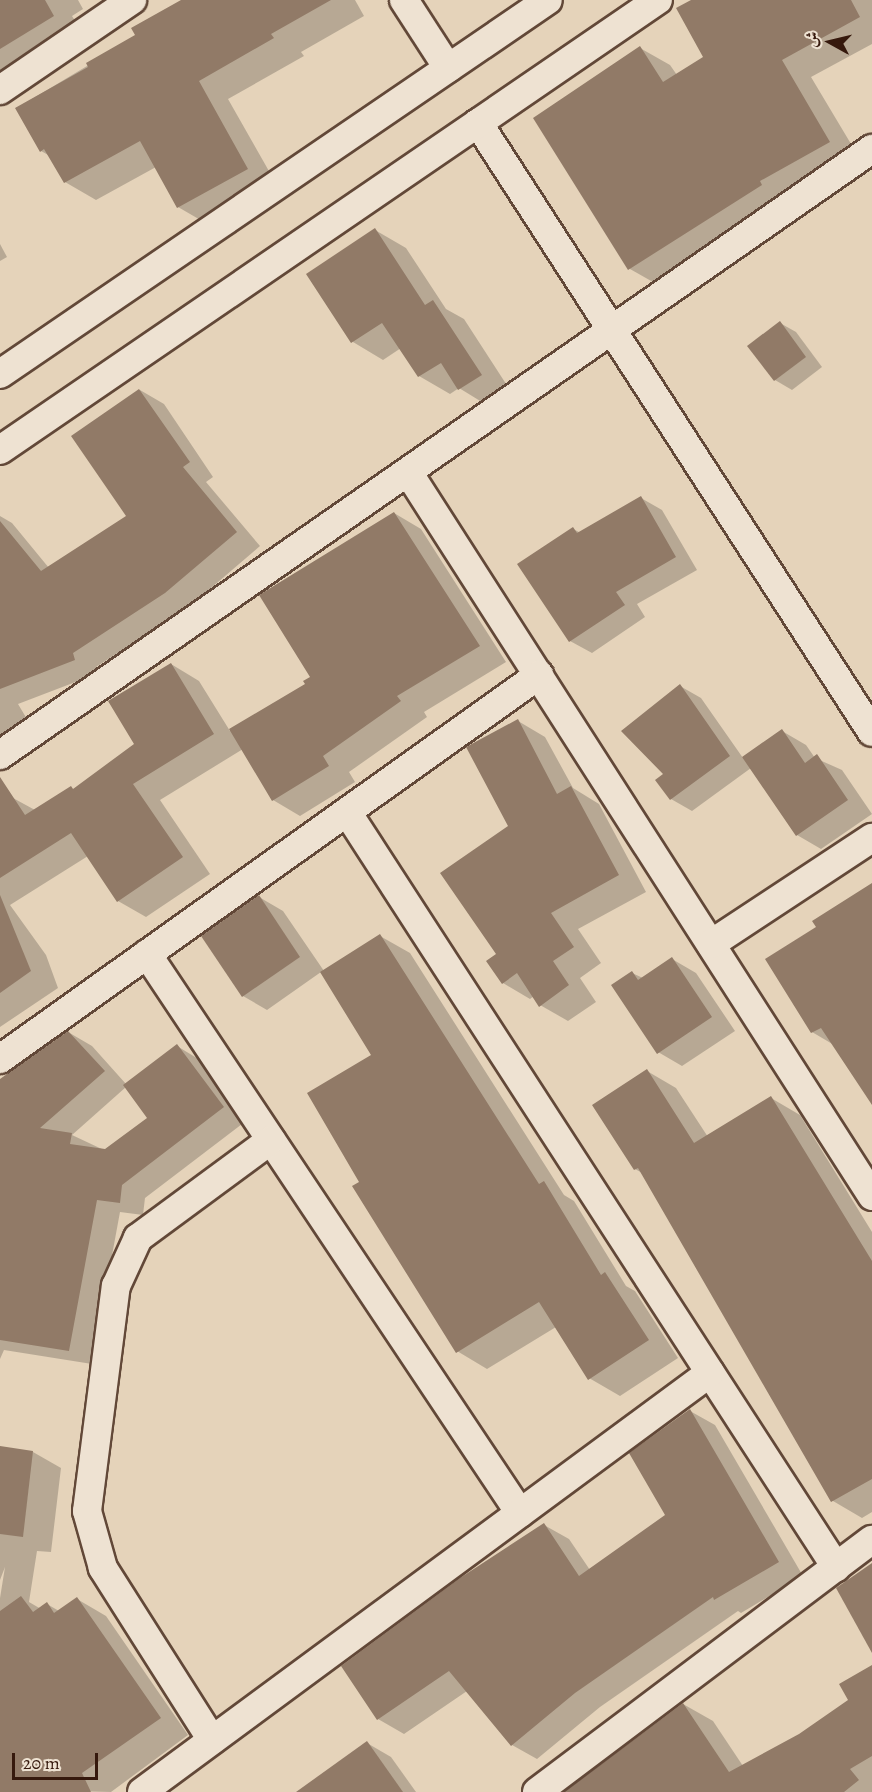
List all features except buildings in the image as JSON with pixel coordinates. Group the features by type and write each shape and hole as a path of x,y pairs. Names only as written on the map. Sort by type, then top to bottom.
{"street":[{"path":"404,0 448,68"},
{"path":"0,374 548,0"},
{"path":"0,450 658,0"},
{"path":"0,90 119,4"},
{"path":"478,123 872,732"},
{"path":"0,755 872,148"},
{"path":"408,472 872,1196"},
{"path":"0,1059 539,675"},
{"path":"346,812 836,1567"},
{"path":"711,944 872,838"},
{"path":"147,954 519,1513"},
{"path":"212,1740 103,1568 87,1511 116,1286 138,1238 271,1140"},
{"path":"142,1792 710,1373"},
{"path":"537,1792 872,1540"}]}
